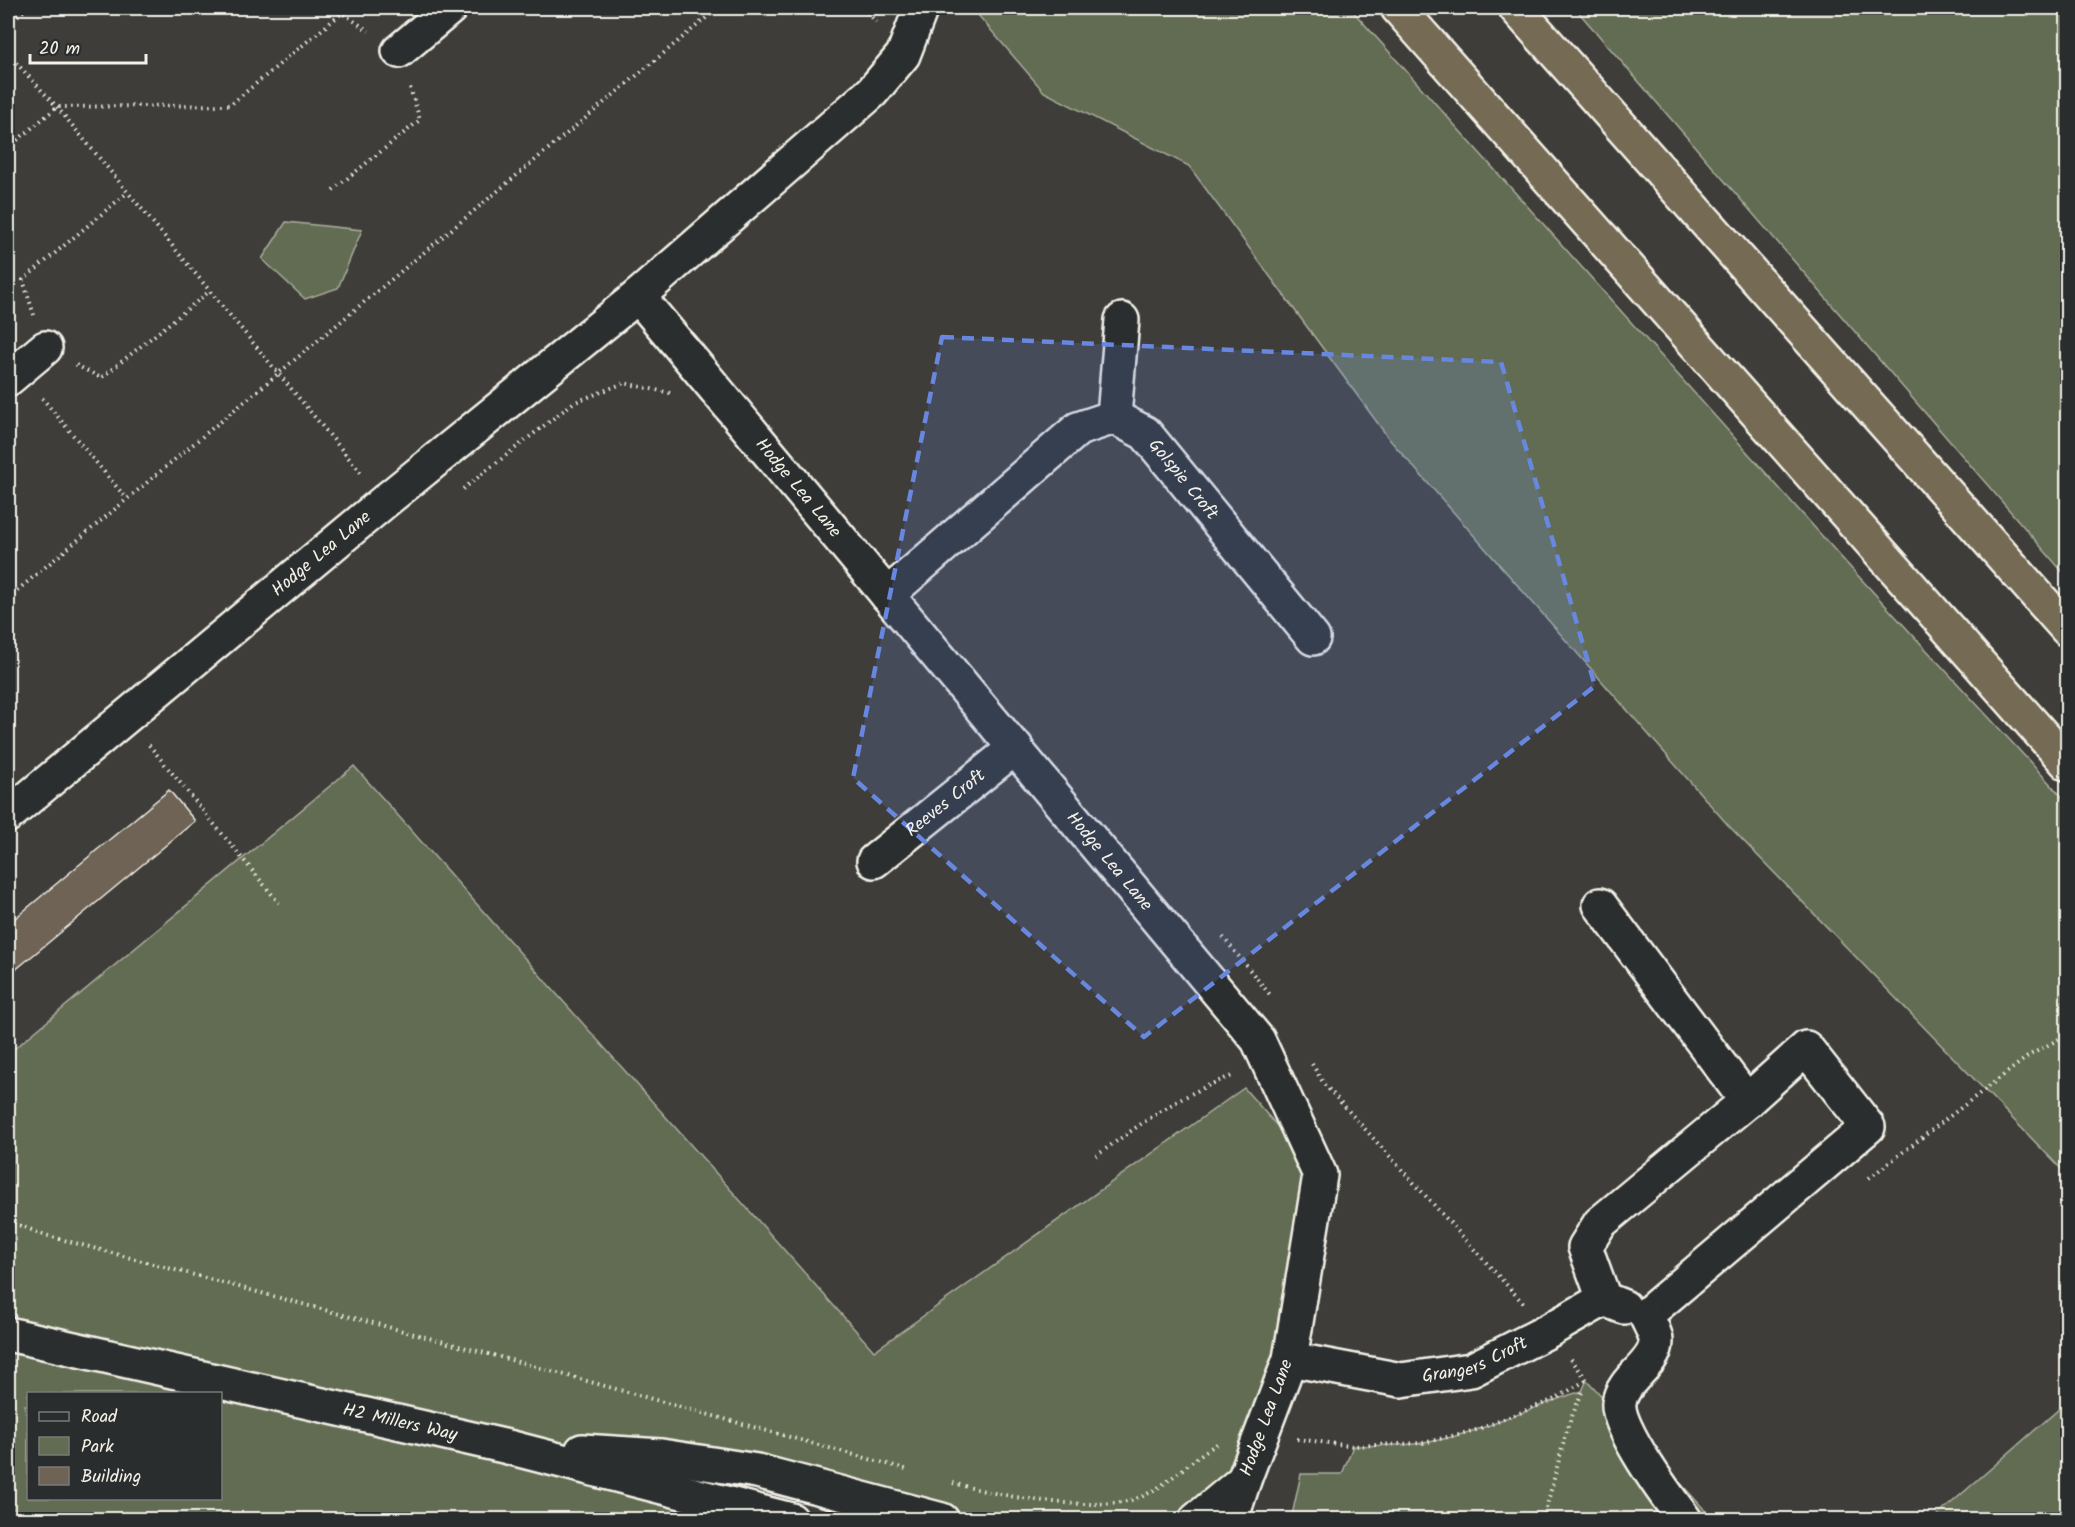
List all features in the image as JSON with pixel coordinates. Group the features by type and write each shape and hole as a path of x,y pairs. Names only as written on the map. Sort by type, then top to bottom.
{"highway":[{"path":"1398,8 2067,764"},
{"path":"1516,8 2067,630"}],"street":[{"path":"399,51 450,8"},
{"name":"Hodge Lea Lane","path":"8,815 385,501 638,296 872,92 903,55 921,8"},
{"name":"Hodge Lea Lane","path":"638,296 1258,1040 1320,1175 1290,1359 1231,1520"},
{"path":"887,595 1078,429 1114,417 1122,320"},
{"path":"13,374 45,348"},
{"name":"Golspie Croft","path":"1114,417 1145,433 1313,638"},
{"name":"Reeves Croft","path":"874,861 1016,747"},
{"path":"1600,905 1747,1101"},
{"path":"1646,1316 1868,1127 1806,1048 1747,1101 1600,1223 1585,1247 1604,1299 1646,1316 1656,1340 1654,1353 1626,1383 1619,1403 1620,1418 1648,1468 1685,1520"},
{"name":"Grangers Croft","path":"1290,1359 1401,1380 1471,1370 1548,1331 1604,1299"},
{"name":"H2 Millers Way","path":"8,1334 508,1447 791,1520"},
{"path":"508,1447 661,1456 757,1471 942,1520"},
{"path":"1196,1520 1244,1480"}],"path":[{"path":"8,23 27,8"},
{"path":"8,598 718,8"},
{"path":"8,148 57,107 230,105 342,13 399,51 420,120 333,190"},
{"path":"8,54 57,107 385,501"},
{"path":"128,192 24,280 45,348 101,378 210,291"},
{"path":"13,374 126,498"},
{"path":"455,495 573,403 624,383 669,392 676,398"},
{"path":"126,717 279,903"},
{"path":"1221,934 1272,997"},
{"path":"2030,1054 2067,1034"},
{"path":"1307,1055 1324,1084 1548,1331 1587,1380"},
{"path":"1096,1156 1142,1122 1207,1084 1239,1074 1273,1073"},
{"path":"8,1221 45,1235 489,1354 910,1471"},
{"path":"950,1482 1014,1497 1103,1504 1141,1497 1174,1477 1202,1453 1231,1435 1263,1434 1353,1446 1423,1443 1476,1430 1555,1399 1587,1380"},
{"path":"1543,1520 1568,1426 1587,1380"}],"highlighted area":[{"path":"942,337 1501,362 1595,686 1144,1037 853,778"}],"green space":[{"path":"972,8 1350,8 1849,566 2067,802 2067,1175 1728,825 1390,440 1189,166 1044,92"},
{"path":"1575,8 2067,8 2067,577"},
{"path":"286,222 362,230 338,288 305,299 262,259"},
{"path":"354,766 874,1351 1244,1088 1320,1175 1263,1434 1196,1519 942,1519 757,1471 513,1447 791,1519 8,1520 8,1054"},
{"path":"1587,1380 1713,1519 1291,1520 1301,1474 1342,1474 1353,1446 1423,1443 1464,1434 1582,1391"},
{"path":"2067,1402 2067,1519 1933,1519"}],"building":[{"path":"169,790 195,821 8,976 8,924"}]}
